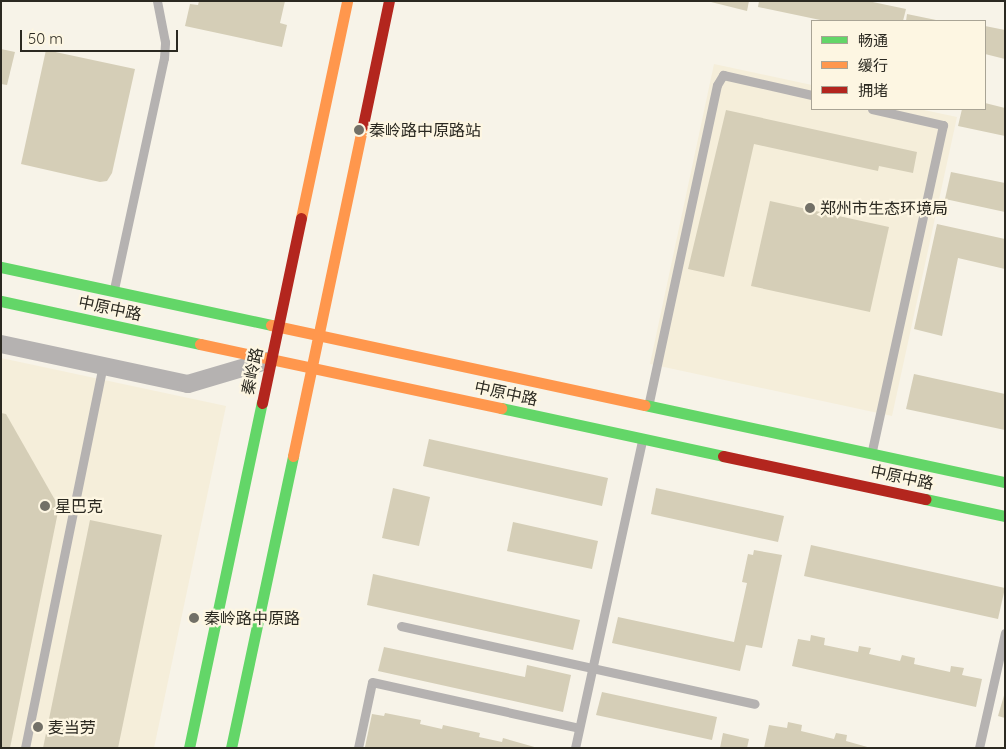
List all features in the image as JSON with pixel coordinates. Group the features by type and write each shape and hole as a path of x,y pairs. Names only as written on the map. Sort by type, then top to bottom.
{"main road":[{"name":"秦岭路","path":"189,748 347,1"},
{"path":"231,748 389,1"},
{"name":"中原中路","path":"1,268 1005,482"},
{"name":"中原中路","path":"1,301 1005,516"}],"street":[{"path":"1,344 188,384 271,359"}],"lane":[{"path":"114,292 164,58 165,42 157,1"},
{"path":"648,406 717,84 722,75 811,96"},
{"path":"872,454 942,125 876,110"},
{"path":"25,748 103,366"},
{"path":"575,748 643,439"},
{"path":"401,626 755,704"},
{"path":"979,748 1004,638"},
{"path":"358,748 372,682 579,728"}],"shaded area":[{"name":"郑州市生态环境局","path":"714,64 811,85 811,110 924,110 957,117 892,416 650,364"},
{"path":"1,358 226,406 154,748 1,748"}],"building":[{"path":"199,1 285,1 280,23 287,25 282,47 185,26 190,4 198,5"},
{"path":"707,1 749,1 747,11"},
{"path":"759,1 868,1 906,9 903,20 820,20 758,7"},
{"path":"907,14 936,20 906,20"},
{"path":"986,26 1005,30 1005,59 986,54"},
{"path":"1,49 15,52 7,85 1,84"},
{"path":"46,50 135,69 112,173 107,181 100,182 21,164"},
{"path":"986,103 1005,108 1005,136 958,126 962,110 986,110"},
{"path":"726,110 917,152 913,173 879,166 878,171 754,144 724,277 688,269"},
{"path":"951,172 1005,183 1005,212 945,199"},
{"path":"770,201 889,227 870,312 751,286"},
{"path":"937,224 1005,239 1005,269 958,258 942,336 914,329"},
{"path":"914,374 1005,394 1005,430 906,409"},
{"path":"1,413 6,414 59,507 10,748 1,748"},
{"path":"429,439 608,478 602,506 423,466"},
{"path":"393,488 430,497 419,546 382,538"},
{"path":"656,488 784,516 778,542 651,514"},
{"path":"90,520 162,535 118,748 43,748"},
{"path":"513,522 598,541 592,569 507,551"},
{"path":"811,545 1005,588 998,619 804,576"},
{"path":"754,550 782,555 762,648 746,645 740,671 612,643 618,617 734,642 747,583 742,582 748,554 753,555"},
{"path":"373,574 580,620 573,650 367,605"},
{"path":"811,635 825,638 824,645 858,652 859,646 871,648 869,654 900,661 902,655 915,658 914,664 950,672 951,666 964,668 962,675 982,679 976,707 792,666 798,639 810,641"},
{"path":"384,647 525,677 527,665 571,675 563,712 378,671"},
{"path":"602,692 717,717 712,740 596,715"},
{"path":"1005,692 1005,718 998,716"},
{"path":"385,713 421,720 420,724 442,729 443,725 480,733 479,737 502,742 503,738 538,748 365,747 372,714 384,716"},
{"path":"788,722 802,725 801,731 834,739 836,733 847,735 846,741 871,748 764,748 769,725 787,728"},
{"path":"723,733 749,739 747,748 720,748"}],"traffic: fast":[{"path":"1,267 271,325"},
{"path":"1,301 200,344"},
{"path":"189,748 262,403"},
{"path":"645,405 1005,482"},
{"path":"501,408 723,456"},
{"path":"231,748 293,456"},
{"path":"925,499 1005,516"}],"traffic: slow":[{"path":"301,218 347,1"},
{"path":"293,456 363,125"},
{"path":"271,325 645,405"},
{"path":"200,344 501,408"}],"traffic: jam":[{"path":"363,125 389,1"},
{"path":"262,403 301,218"},
{"path":"723,456 925,499"}],"place":[{"name":"秦岭路中原路站","path":"359,130"},
{"name":"郑州市生态环境局","path":"810,208"},
{"name":"星巴克","path":"45,506"},
{"name":"秦岭路中原路","path":"194,618"},
{"name":"麦当劳","path":"38,727"}]}
